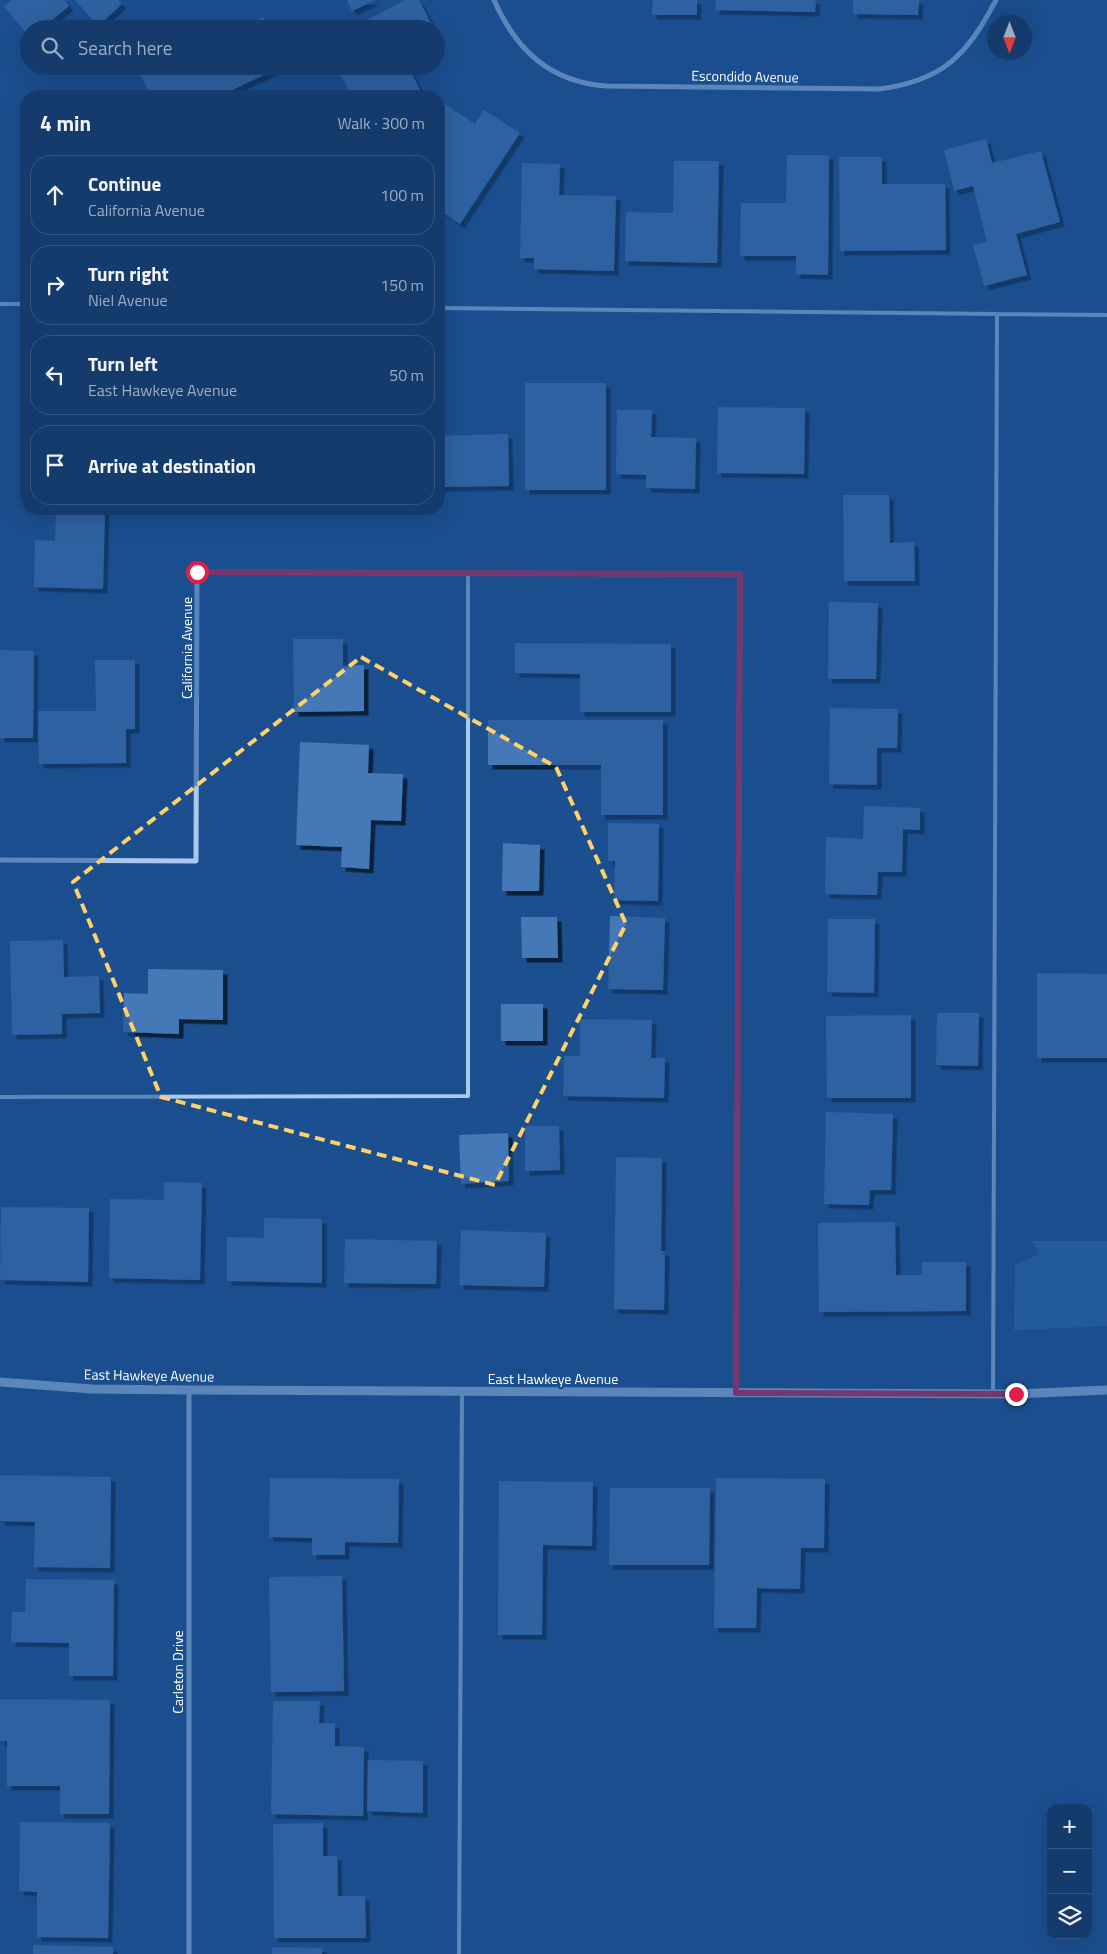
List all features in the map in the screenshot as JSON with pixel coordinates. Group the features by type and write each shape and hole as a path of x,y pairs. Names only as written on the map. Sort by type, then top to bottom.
{"street":[{"name":"Escondido Avenue","path":"494,0 508,27 527,51 560,75 581,83 606,86 879,89 916,82 931,76 945,67 970,44 996,0"},
{"name":"California Avenue","path":"0,860 196,861 197,572 740,574 736,1393"},
{"name":"East Hawkeye Avenue","path":"0,1382 92,1389 189,1390 993,1394 1107,1390"},
{"name":"Carleton Drive","path":"189,1390 189,1954"}],"lane":[{"path":"0,304 20,304"},
{"path":"445,308 1107,315"},
{"path":"993,1394 997,314"},
{"path":"0,1097 468,1096 468,573"},
{"path":"459,1954 462,1391"}],"highlighted area":[{"path":"361,657 556,767 626,924 495,1185 161,1097 73,882"}],"shaded area":[{"path":"1032,1241 1107,1241 1107,1326 1014,1330 1015,1265 1039,1254"}],"building":[{"path":"12,0 64,0 69,6 52,20 20,20 20,26 4,6"},
{"path":"75,0 118,0 122,4 105,20 93,20"},
{"path":"347,0 375,0 352,11"},
{"path":"405,0 419,0 429,20 367,20"},
{"path":"653,0 697,0 697,15 652,15"},
{"path":"716,0 816,0 815,12 715,10"},
{"path":"853,0 919,0 918,15 853,14"},
{"path":"141,75 264,75 232,90 148,90"},
{"path":"341,75 412,75 420,90 349,90"},
{"path":"445,104 475,124 484,110 520,133 460,224 445,214"},
{"path":"986,139 992,163 1041,151 1060,222 1016,234 1027,275 984,286 973,245 987,242 973,186 954,191 944,150"},
{"path":"787,155 829,155 828,275 796,274 796,256 740,256 741,203 786,203"},
{"path":"839,157 882,157 882,184 945,184 946,250 840,251"},
{"path":"674,161 719,161 717,263 625,261 626,212 673,213"},
{"path":"522,163 560,164 559,195 616,196 614,271 534,269 534,258 520,258"},
{"path":"525,383 606,383 606,490 525,490"},
{"path":"718,407 805,408 804,474 717,473"},
{"path":"617,410 652,410 651,437 696,438 695,489 646,488 646,475 616,474"},
{"path":"508,434 509,486 445,487 445,436"},
{"path":"843,495 889,495 890,543 914,542 915,581 844,581"},
{"path":"56,515 105,515 103,589 34,587 35,540 55,541"},
{"path":"829,602 878,603 876,679 828,679"},
{"path":"293,639 343,639 343,666 364,665 364,711 294,712"},
{"path":"515,643 671,644 671,712 580,712 580,674 515,673"},
{"path":"0,650 34,651 33,738 0,738"},
{"path":"95,660 135,660 135,729 126,729 126,763 39,764 38,711 96,711"},
{"path":"830,708 898,709 897,748 877,748 877,785 829,784"},
{"path":"488,720 663,720 663,815 601,815 601,765 488,765"},
{"path":"300,742 369,745 368,773 403,774 401,821 371,820 369,869 341,867 342,847 296,845"},
{"path":"864,806 920,808 920,830 903,829 902,872 878,872 877,895 825,894 826,837 863,839"},
{"path":"608,823 659,824 658,901 614,900 615,861 608,861"},
{"path":"503,843 540,845 539,891 502,891"},
{"path":"610,916 665,918 663,990 608,989"},
{"path":"521,917 557,917 558,958 522,958"},
{"path":"828,919 875,919 874,993 827,992"},
{"path":"63,940 64,977 99,976 100,1013 62,1014 62,1034 12,1035 10,941"},
{"path":"148,969 223,970 223,1020 179,1019 179,1034 123,1032 124,993 148,994"},
{"path":"1037,973 1107,974 1107,1058 1037,1058"},
{"path":"501,1004 543,1004 543,1041 501,1041"},
{"path":"937,1013 979,1013 978,1066 936,1065"},
{"path":"911,1015 911,1098 827,1098 826,1016"},
{"path":"580,1019 652,1020 651,1058 665,1058 664,1098 563,1096 564,1056 580,1056"},
{"path":"826,1112 893,1114 891,1190 870,1190 869,1205 824,1204"},
{"path":"525,1126 559,1126 560,1170 525,1171"},
{"path":"508,1133 509,1181 461,1184 459,1135"},
{"path":"616,1157 662,1158 661,1251 665,1251 664,1310 614,1309"},
{"path":"164,1182 202,1183 200,1280 109,1278 110,1199 164,1200"},
{"path":"1,1207 89,1208 88,1282 0,1280"},
{"path":"264,1218 322,1219 322,1283 227,1281 227,1237 264,1238"},
{"path":"895,1222 896,1275 922,1275 922,1262 966,1262 966,1311 819,1312 818,1223"},
{"path":"461,1230 546,1233 544,1287 459,1285"},
{"path":"345,1239 437,1241 436,1284 344,1283"},
{"path":"0,1475 111,1477 110,1568 34,1567 35,1522 0,1521"},
{"path":"270,1478 399,1479 398,1543 345,1542 345,1555 312,1555 312,1538 269,1537"},
{"path":"716,1478 825,1479 824,1548 801,1548 800,1589 757,1588 756,1628 714,1628"},
{"path":"499,1481 593,1482 592,1546 543,1545 542,1635 498,1635"},
{"path":"610,1488 710,1488 709,1565 609,1565"},
{"path":"342,1576 344,1691 271,1692 269,1577"},
{"path":"26,1579 114,1580 113,1676 69,1676 69,1643 11,1642 12,1612 25,1612"},
{"path":"0,1699 110,1700 109,1814 60,1814 60,1786 7,1786 7,1741 0,1741"},
{"path":"273,1701 320,1701 319,1723 335,1723 335,1746 364,1747 363,1816 271,1814"},
{"path":"368,1760 423,1761 423,1813 367,1811"},
{"path":"20,1822 110,1823 108,1938 37,1937 37,1892 19,1891"},
{"path":"323,1823 323,1856 337,1856 338,1896 365,1896 366,1938 274,1938 273,1824"},
{"path":"33,1945 113,1947 113,1954 33,1954"},
{"path":"272,1947 322,1948 322,1954 272,1954"}],"route":[{"path":"197,572 740,574 736,1393 1016,1394"}]}
